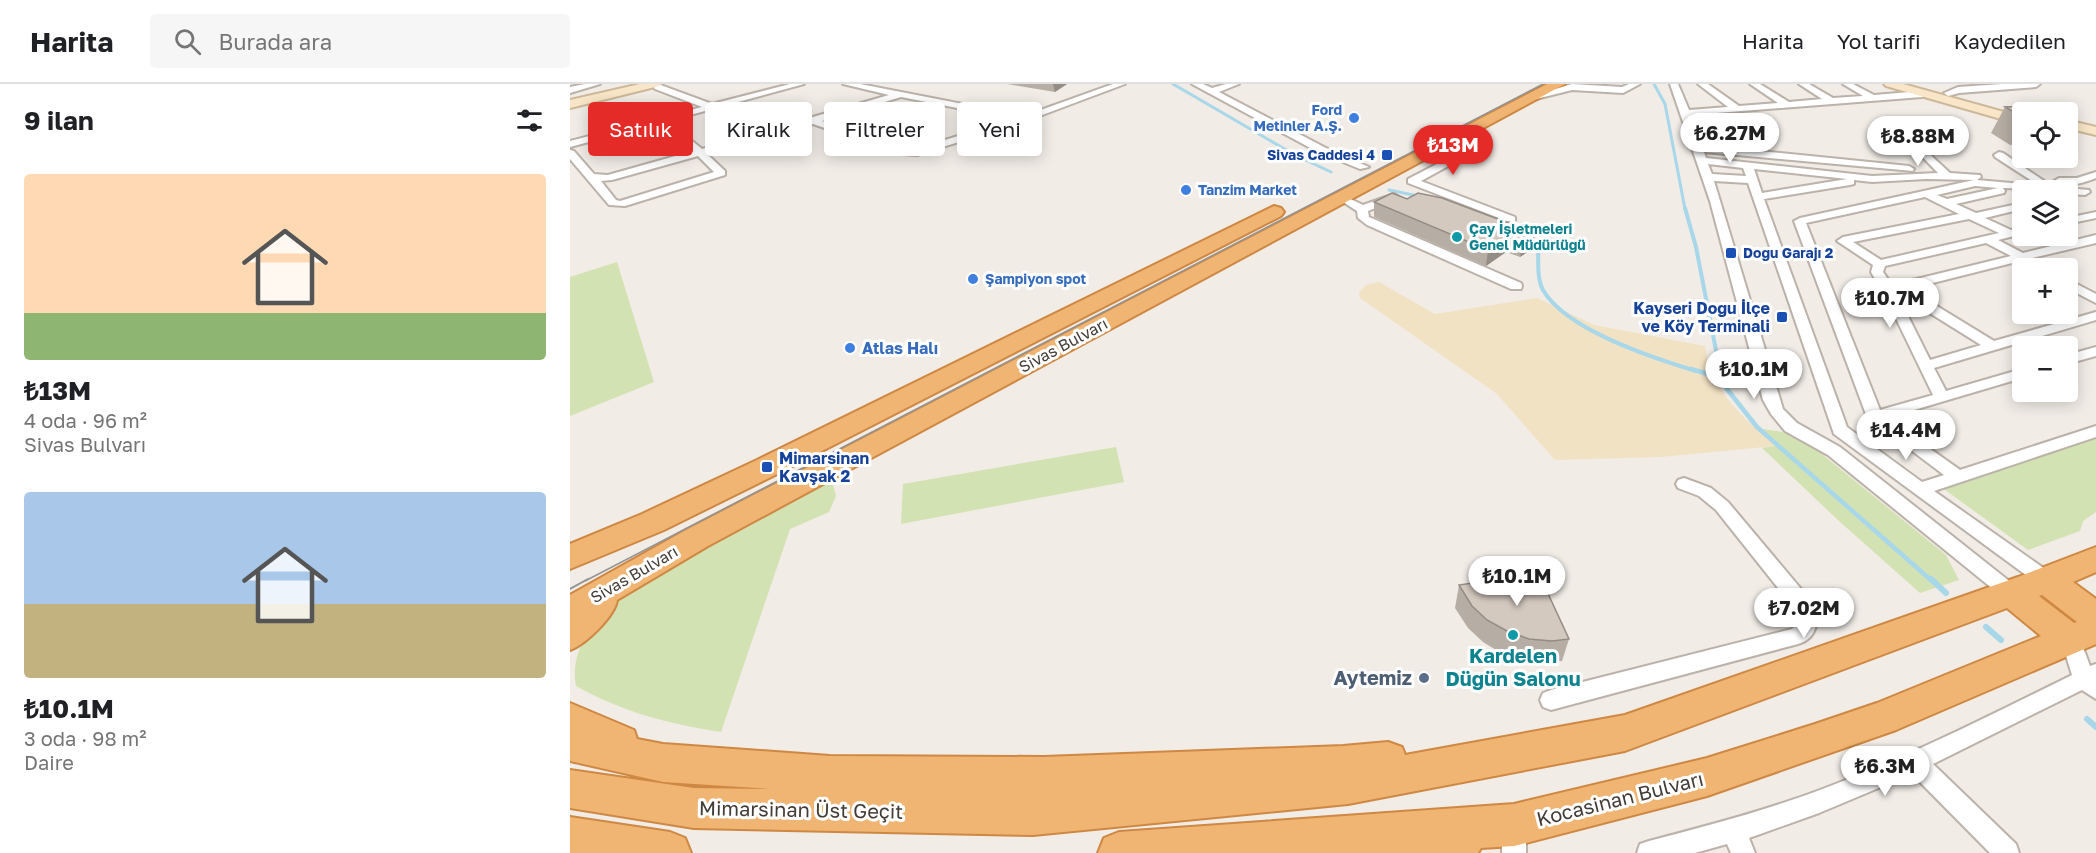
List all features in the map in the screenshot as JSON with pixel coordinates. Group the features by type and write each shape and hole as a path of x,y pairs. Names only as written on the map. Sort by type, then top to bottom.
{"highway":[{"name":"Sivas Bulvarı","path":"570,557 653,522 767,467 1364,166 1530,90 1558,84"},
{"name":"Sivas Bulvarı","path":"570,611 648,565 1352,204 1530,90"},
{"path":"570,743 663,763 830,775 1044,776 1343,765 1625,733 2096,559"},
{"path":"570,636 604,600 648,565"},
{"path":"2045,579 2088,629"},
{"path":"2011,592 2088,629"},
{"name":"Kocasinan Bulvarı","path":"1119,853 1514,839 1883,718 2088,629"},
{"path":"570,720 663,763"},
{"name":"Mimarsinan Üst Geçit","path":"570,789 694,808 1033,815 1348,785 1625,733"},
{"path":"570,838 670,853"},
{"path":"1420,853 1514,839"}],"street":[{"path":"570,90 596,84"},
{"path":"570,99 634,84"},
{"path":"730,102 800,84"},
{"path":"847,84 957,105"},
{"path":"1042,112 1121,84"},
{"path":"1196,84 1320,149 1364,166"},
{"path":"1210,91 1235,84"},
{"path":"1530,90 1572,87 1623,90 1636,84"},
{"path":"1674,84 1686,113 1731,253 1773,405 1791,427 1834,451 2011,592"},
{"path":"1702,84 1737,109"},
{"path":"1754,84 1789,106"},
{"path":"1803,84 1833,102"},
{"path":"1847,84 1873,99"},
{"path":"1890,84 1948,93 2012,110"},
{"path":"1948,93 1958,90 2036,84"},
{"path":"570,104 656,86 705,105"},
{"path":"1686,113 1873,99 1918,89 2012,118"},
{"path":"594,179 608,178 813,122 901,94"},
{"path":"813,122 910,153 921,152 957,140"},
{"path":"2078,127 2096,131"},
{"path":"2078,134 2096,138"},
{"path":"570,144 588,139"},
{"path":"1911,140 1945,174"},
{"path":"1443,145 1467,153 1412,181 1510,219"},
{"path":"570,153 613,203 627,203 721,173 693,146"},
{"path":"1699,154 1749,173 1840,430 2045,579"},
{"path":"1699,154 1824,159 1964,176 2024,180"},
{"path":"1999,155 2037,180"},
{"path":"1706,177 1749,173 1872,179 1964,176"},
{"path":"2078,181 2096,175"},
{"path":"1758,197 1872,179"},
{"path":"1958,477 1875,417 1800,220 1975,183 2012,186"},
{"path":"1945,203 2012,189"},
{"path":"1927,194 1972,216 2012,231"},
{"path":"1352,204 1392,197 1403,199"},
{"path":"1352,204 1371,223 1516,286"},
{"path":"2012,208 1843,242 1879,264 2012,233"},
{"path":"1454,210 1499,228"},
{"path":"2078,219 2096,215"},
{"path":"1988,239 2021,258 2069,246"},
{"path":"2078,244 2096,239"},
{"path":"2078,244 2096,253"},
{"path":"1894,289 2012,260"},
{"path":"1879,264 1877,272 1894,289 1992,346"},
{"path":"1894,289 1925,366 1942,396"},
{"path":"2078,289 2096,298"},
{"path":"1925,366 2096,316"},
{"path":"2078,357 2096,351"},
{"path":"1875,417 2012,376"},
{"path":"1920,489 2096,431"},
{"path":"1822,444 1848,436"},
{"path":"1551,700 1803,633 1808,624 1805,608 1717,501 1698,489 1683,484"},
{"path":"1649,853 1739,842 1819,802 2092,680 2088,629"},
{"path":"1776,641 1809,666"},
{"path":"1914,761 2007,853"}],"green space":[{"path":"617,262 654,382 570,416 570,277"},
{"path":"1755,428 1783,432 1812,446 1946,555 1959,580 1920,593 1762,448 1774,446"},
{"path":"2096,433 2096,512 2083,521 2080,531 2028,550 1941,487"},
{"path":"1116,447 1124,482 901,524 903,484"},
{"path":"828,482 833,485 836,496 829,512 790,529 721,732 646,716 611,703 576,686 576,663 582,642 610,606 664,569"}],"sand":[{"path":"1379,282 1435,314 1537,298 1594,325 1705,346 1714,378 1722,391 1740,413 1775,446 1661,457 1555,460 1497,394 1360,298 1359,292 1366,285"}],"building":[{"path":"1392,193 1407,199 1418,193 1442,198 1535,233 1523,242 1509,236 1488,250 1374,202"},
{"path":"1525,575 1544,585 1569,639 1552,641 1529,639 1507,631 1487,620 1472,606 1459,585"}],"waterway":[{"path":"1173,84 1295,155 1331,172"},
{"path":"1654,84 1665,104 1685,209"},
{"path":"1389,190 1418,196"},
{"path":"1685,208 1696,247 1720,371"},
{"path":"1529,238 1538,244 1539,273 1543,290 1554,304 1571,318 1612,341 1696,371"},
{"path":"1691,369 1722,378"},
{"path":"1719,369 1727,389 1757,427 1932,581"},
{"path":"1931,579 1946,593"},
{"path":"1986,627 2001,640"},
{"path":"2087,719 2096,727"}],"tram line":[{"path":"585,581 1543,84"},
{"path":"570,589 588,579"}],"place":[{"name":"Ford Metinler A.Ş.","path":"1354,118"},
{"name":"Sivas Caddesi 4","path":"1387,155"},
{"name":"Tanzim Market","path":"1186,190"},
{"name":"Çay İşletmeleri Genel Müdürlüğü","path":"1457,237"},
{"name":"Doğu Garajı 2","path":"1731,253"},
{"name":"Şampiyon spot","path":"973,279"},
{"name":"Kayseri Doğu İlçe ve Köy Terminali","path":"1782,317"},
{"name":"Atlas Halı","path":"850,348"},
{"name":"Mimarsinan Kavşak 2","path":"767,467"},
{"name":"Kardelen Düğün Salonu","path":"1513,635"},
{"name":"Aytemiz","path":"1424,678"}]}
